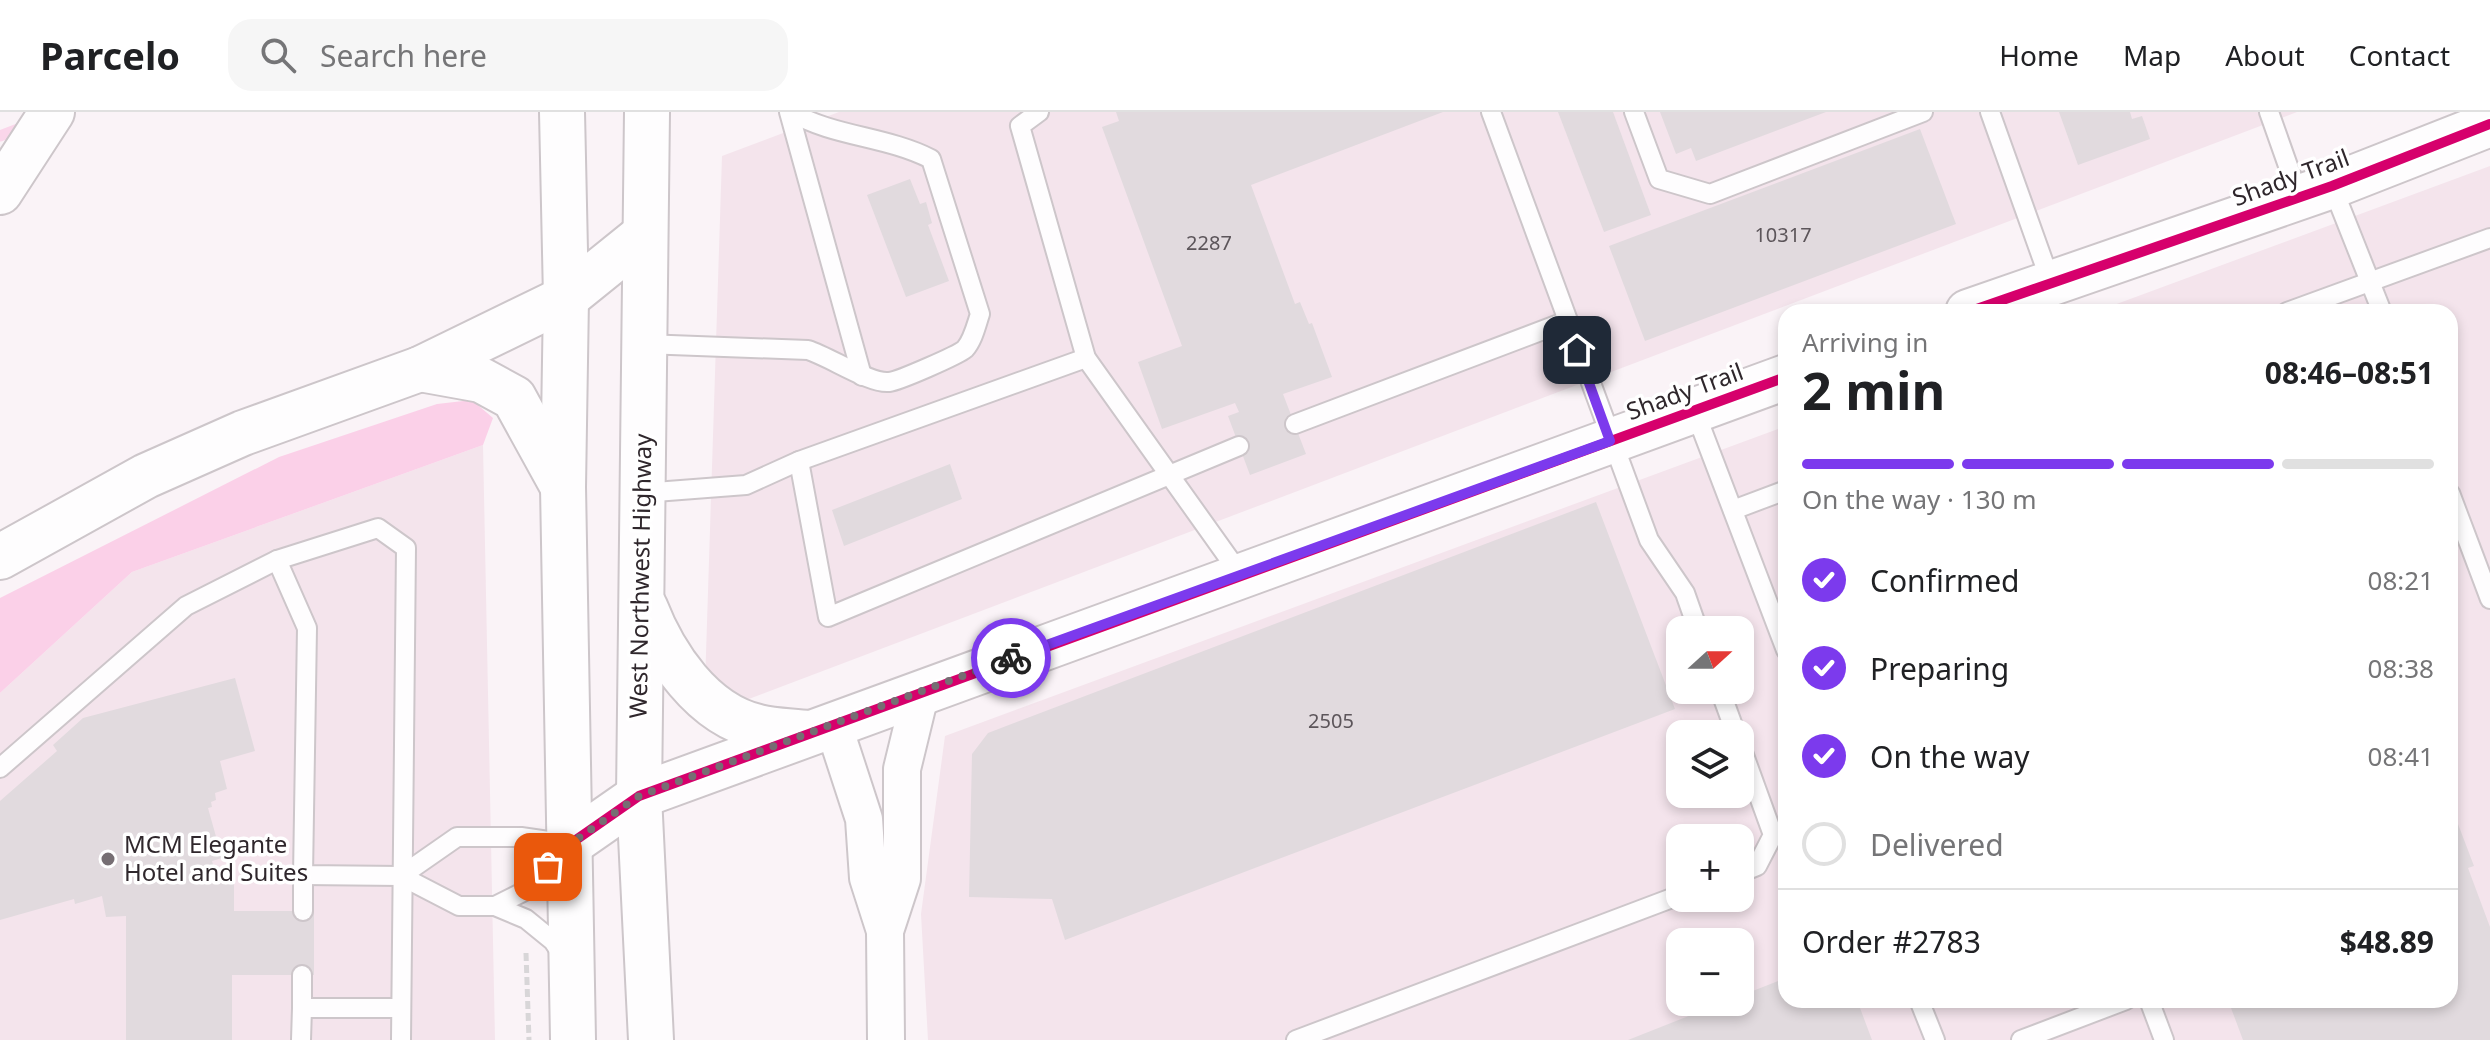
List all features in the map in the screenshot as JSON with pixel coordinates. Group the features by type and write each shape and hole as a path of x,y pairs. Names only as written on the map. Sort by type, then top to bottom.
{"main road":[{"path":"0,192 52,112"},
{"path":"562,112 566,298 563,487 573,1040"},
{"name":"West Northwest Highway","path":"647,112 639,796 653,1039"},
{"name":"Shady Trail","path":"2000,304 2051,283 2316,191 2490,124"},
{"path":"0,557 146,476 243,433 420,369 566,298 644,235"},
{"path":"420,369 481,380 514,398 563,487"},
{"name":"Shady Trail","path":"570,844 639,796 1778,380"},
{"path":"641,597 657,638 688,683 731,716 757,727 820,728"}],"street":[{"path":"885,931 902,879 902,769 921,691"},
{"path":"820,728 864,819 868,878 885,931 886,1040"}],"lane":[{"path":"790,112 862,376"},
{"path":"644,344 808,350 834,358 862,376 889,382 963,350 980,314 931,159 902,145 815,126 790,112"},
{"path":"1039,112 1020,126 1086,358 1240,574"},
{"path":"1491,112 1649,540 1685,593 1693,616"},
{"path":"1634,112 1659,179 1710,194 1923,112"},
{"path":"1990,112 2051,283"},
{"path":"2269,112 2371,282 2379,304"},
{"path":"2309,304 2490,238"},
{"path":"1295,424 1567,321"},
{"path":"642,493 746,485 799,461 1086,358"},
{"path":"1694,409 1733,510 1778,606"},
{"path":"799,461 828,617 1239,446"},
{"path":"1733,510 1778,493"},
{"path":"2458,514 2490,599"},
{"path":"0,768 186,606 277,560 378,528 406,548 401,1040"},
{"path":"277,560 307,628 303,911"},
{"path":"1754,783 1773,835 1754,867"},
{"path":"401,876 457,837 521,837 570,844"},
{"path":"495,906 527,890 570,844"},
{"path":"303,875 401,876 459,906 495,906 526,919 553,941 571,968"},
{"path":"1296,1040 1666,900"},
{"path":"301,1040 302,975"},
{"path":"302,1008 401,1008"},
{"path":"1922,1008 1935,1040"},
{"path":"2031,1038 2106,1008"},
{"path":"2152,1008 2164,1040"}],"path":[{"path":"526,951 529,1040"}],"shaded area":[{"path":"839,112 2297,112 1791,304 1778,304 1778,309 704,716 722,156"},
{"path":"2490,166 2490,1040 928,1040 921,914 945,736 1778,429 1778,1008 2458,1008 2458,304 2117,304"},
{"path":"472,400 493,418 483,445 132,572 0,693 0,598 279,457 437,404"},
{"path":"483,445 495,1040 0,1040 0,693 132,572"}],"building":[{"path":"1116,112 1443,112 1251,185 1295,304 1300,302 1309,324 1312,323 1332,377 1283,394 1306,454 1250,475 1228,416 1239,412 1235,403 1162,429 1138,362 1182,346 1102,127 1119,121"},
{"path":"1558,112 1613,112 1651,215 1604,232"},
{"path":"1660,112 1826,112 1696,161 1691,148 1676,154"},
{"path":"2059,112 2130,112 2132,119 2142,116 2150,139 2078,165"},
{"path":"1920,129 1956,224 1645,341 1609,246"},
{"path":"910,179 920,204 926,202 932,223 928,225 949,281 906,297 867,195"},
{"path":"950,464 962,499 844,546 832,510"},
{"path":"1596,502 1666,685 1666,704 1673,704 1675,709 1065,940 1052,899 969,897 972,754 988,733"},
{"name":"MCM Elegante Hotel and Suites","path":"235,678 255,751 220,761 227,789 215,793 216,800 208,808 222,858 212,861 215,872 198,877 199,880 234,881 234,911 314,911 314,975 232,975 232,1040 126,1040 126,916 106,917 102,896 75,904 74,899 0,920 0,801 57,751 53,745 83,718"},
{"path":"2458,824 2474,866 2468,868 2490,927 2490,1040 2243,1040 2231,1008 2458,1008"},
{"path":"1778,981 1778,1008 1860,1008 1872,1040 1628,1040 1689,1016 1754,1016 1754,991"}],"waterway":[{"path":"0,136 26,126"}],"cycle path":[{"path":"1991,304 2332,186 2490,124"},
{"path":"570,844 639,796 1778,380"}],"way so far":[{"path":"548,867 570,844 639,796 1011,658"}],"place":[{"name":"MCM Elegante Hotel and Suites","path":"108,859"}],"route":[{"path":"1011,658 1610,441 1577,350"}]}
